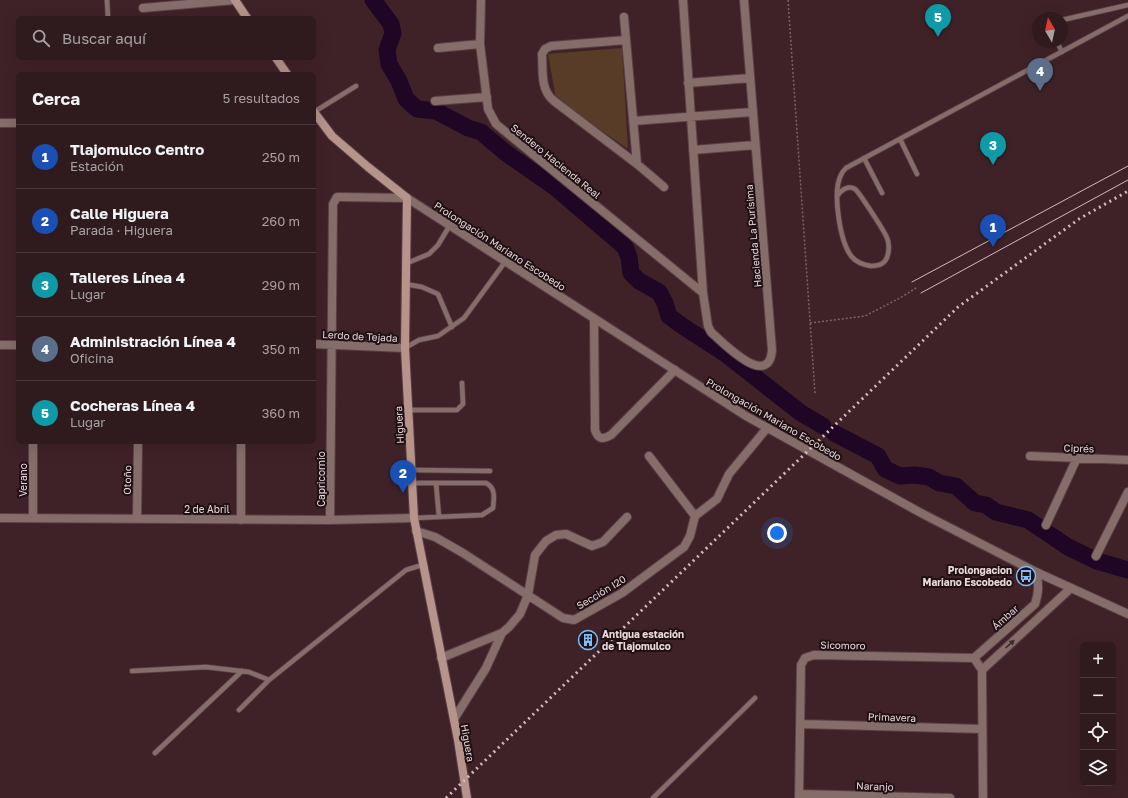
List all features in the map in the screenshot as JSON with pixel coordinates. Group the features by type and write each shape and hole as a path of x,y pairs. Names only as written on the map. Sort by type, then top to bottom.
{"main road":[{"path":"235,0 246,16"},
{"path":"277,60 286,72"},
{"path":"316,115 332,136 368,168 407,198"},
{"name":"Higuera","path":"407,198 405,348 414,518 422,565 454,719 467,798"}],"street":[{"path":"143,8 235,0"},
{"name":"Sendero Hacienda Real","path":"481,0 480,44 488,109 496,124 703,293"},
{"path":"683,0 703,293"},
{"name":"Hacienda La Purísima","path":"703,293 708,326 711,332 743,359 755,365 767,364 772,358 772,350 744,0"},
{"path":"624,17 637,164"},
{"path":"626,40 551,46 546,49 542,54 545,89 548,96 554,101 637,164 664,187"},
{"path":"438,48 480,44"},
{"path":"688,83 750,78"},
{"path":"435,101 487,98"},
{"path":"633,122 690,116 752,112"},
{"path":"0,123 16,123"},
{"path":"693,150 755,145"},
{"name":"Capricornio","path":"330,520 334,200 340,196 407,198"},
{"name":"Prolongación Mariano Escobedo","path":"407,198 594,319 768,428 921,513 1036,572 1128,614"},
{"path":"594,319 595,430 597,436 600,438 604,439 611,435 675,370"},
{"name":"Lerdo de Tejada","path":"316,344 405,348"},
{"path":"0,345 16,345"},
{"path":"649,456 695,516 717,499 729,474 768,428"},
{"name":"Verano","path":"33,444 34,518"},
{"name":"Otoño","path":"137,519 138,444"},
{"path":"241,444 242,520"},
{"name":"Ciprés","path":"1030,456 1128,460"},
{"path":"1046,525 1077,458"},
{"path":"1096,556 1128,492"},
{"name":"Sección I20","path":"416,531 435,537 458,550 563,618 574,620 622,593 684,547 690,536 695,516"},
{"path":"441,658 509,628 520,614 528,595 535,555 546,541 556,535 566,534 578,538 585,544 592,546 603,542 627,517"},
{"name":"2 de Abril","path":"0,518 330,520 414,518"},
{"name":"Ámbar","path":"974,658 1035,604 1039,584 1036,572"},
{"path":"982,670 1071,588"},
{"path":"454,719 486,668 502,632"},
{"name":"Sicomoro","path":"799,796 801,665 805,658 814,655 974,658"},
{"path":"974,658 982,670 982,798"},
{"name":"Primavera","path":"801,724 982,729"},
{"name":"Naranjo","path":"799,796 950,798"}],"lane":[{"path":"107,0 108,16"},
{"path":"1068,19 1128,5"},
{"path":"837,196 841,190 848,188 855,190 862,198 887,238 889,252 885,262 876,266 865,266 852,258 844,245 838,220 837,196 840,176 846,168 1128,16"},
{"path":"1060,48 1062,52"},
{"path":"316,111 356,86"},
{"path":"900,139 917,174"},
{"path":"864,158 882,193"},
{"path":"405,264 429,254 438,244 450,225"},
{"path":"405,348 419,340 438,336 464,318 505,262"},
{"path":"405,284 438,294 452,327"},
{"path":"408,410 457,410 463,404 462,383"},
{"path":"411,470 490,471"},
{"path":"436,483 439,517"},
{"path":"412,484 486,483 490,485 494,493 493,508 488,513 482,515 414,518"},
{"path":"238,710 269,680 406,570 422,565"},
{"path":"132,671 206,667 249,672 269,680"},
{"path":"155,753 242,671"},
{"path":"653,798 756,698"}],"path":[{"path":"788,0 815,394"},
{"path":"810,323 865,316 916,288"}],"shaded area":[{"path":"622,48 628,149 556,99 548,54"}],"waterway":[{"path":"373,0 391,24 393,33 387,50 389,64 399,81 406,99 417,109 436,111 468,128 481,132 506,153 556,188 625,247 629,257 631,273 639,281 659,292 665,303 669,316 727,355 801,413 823,426"},
{"path":"834,433 878,456 885,469 900,476 915,475 929,477 939,483 956,486 975,503 986,505 996,512 1028,520 1068,547 1097,561 1128,570"}],"tram line":[{"path":"912,282 1128,166"},
{"path":"921,293 1128,180"}],"railway":[{"path":"446,798 958,307 1079,219 1128,191"}],"place":[{"name":"Cocheras Línea 4","path":"938,37"},
{"name":"Administración Línea 4","path":"1040,91"},
{"name":"Talleres Línea 4","path":"993,165"},
{"name":"Tlajomulco Centro","path":"993,247"},
{"name":"Calle Higuera","path":"403,493"},
{"name":"Prolongacion Mariano Escobedo","path":"1026,576"},
{"name":"Antigua estación de Tlajomulco","path":"588,640"}]}
